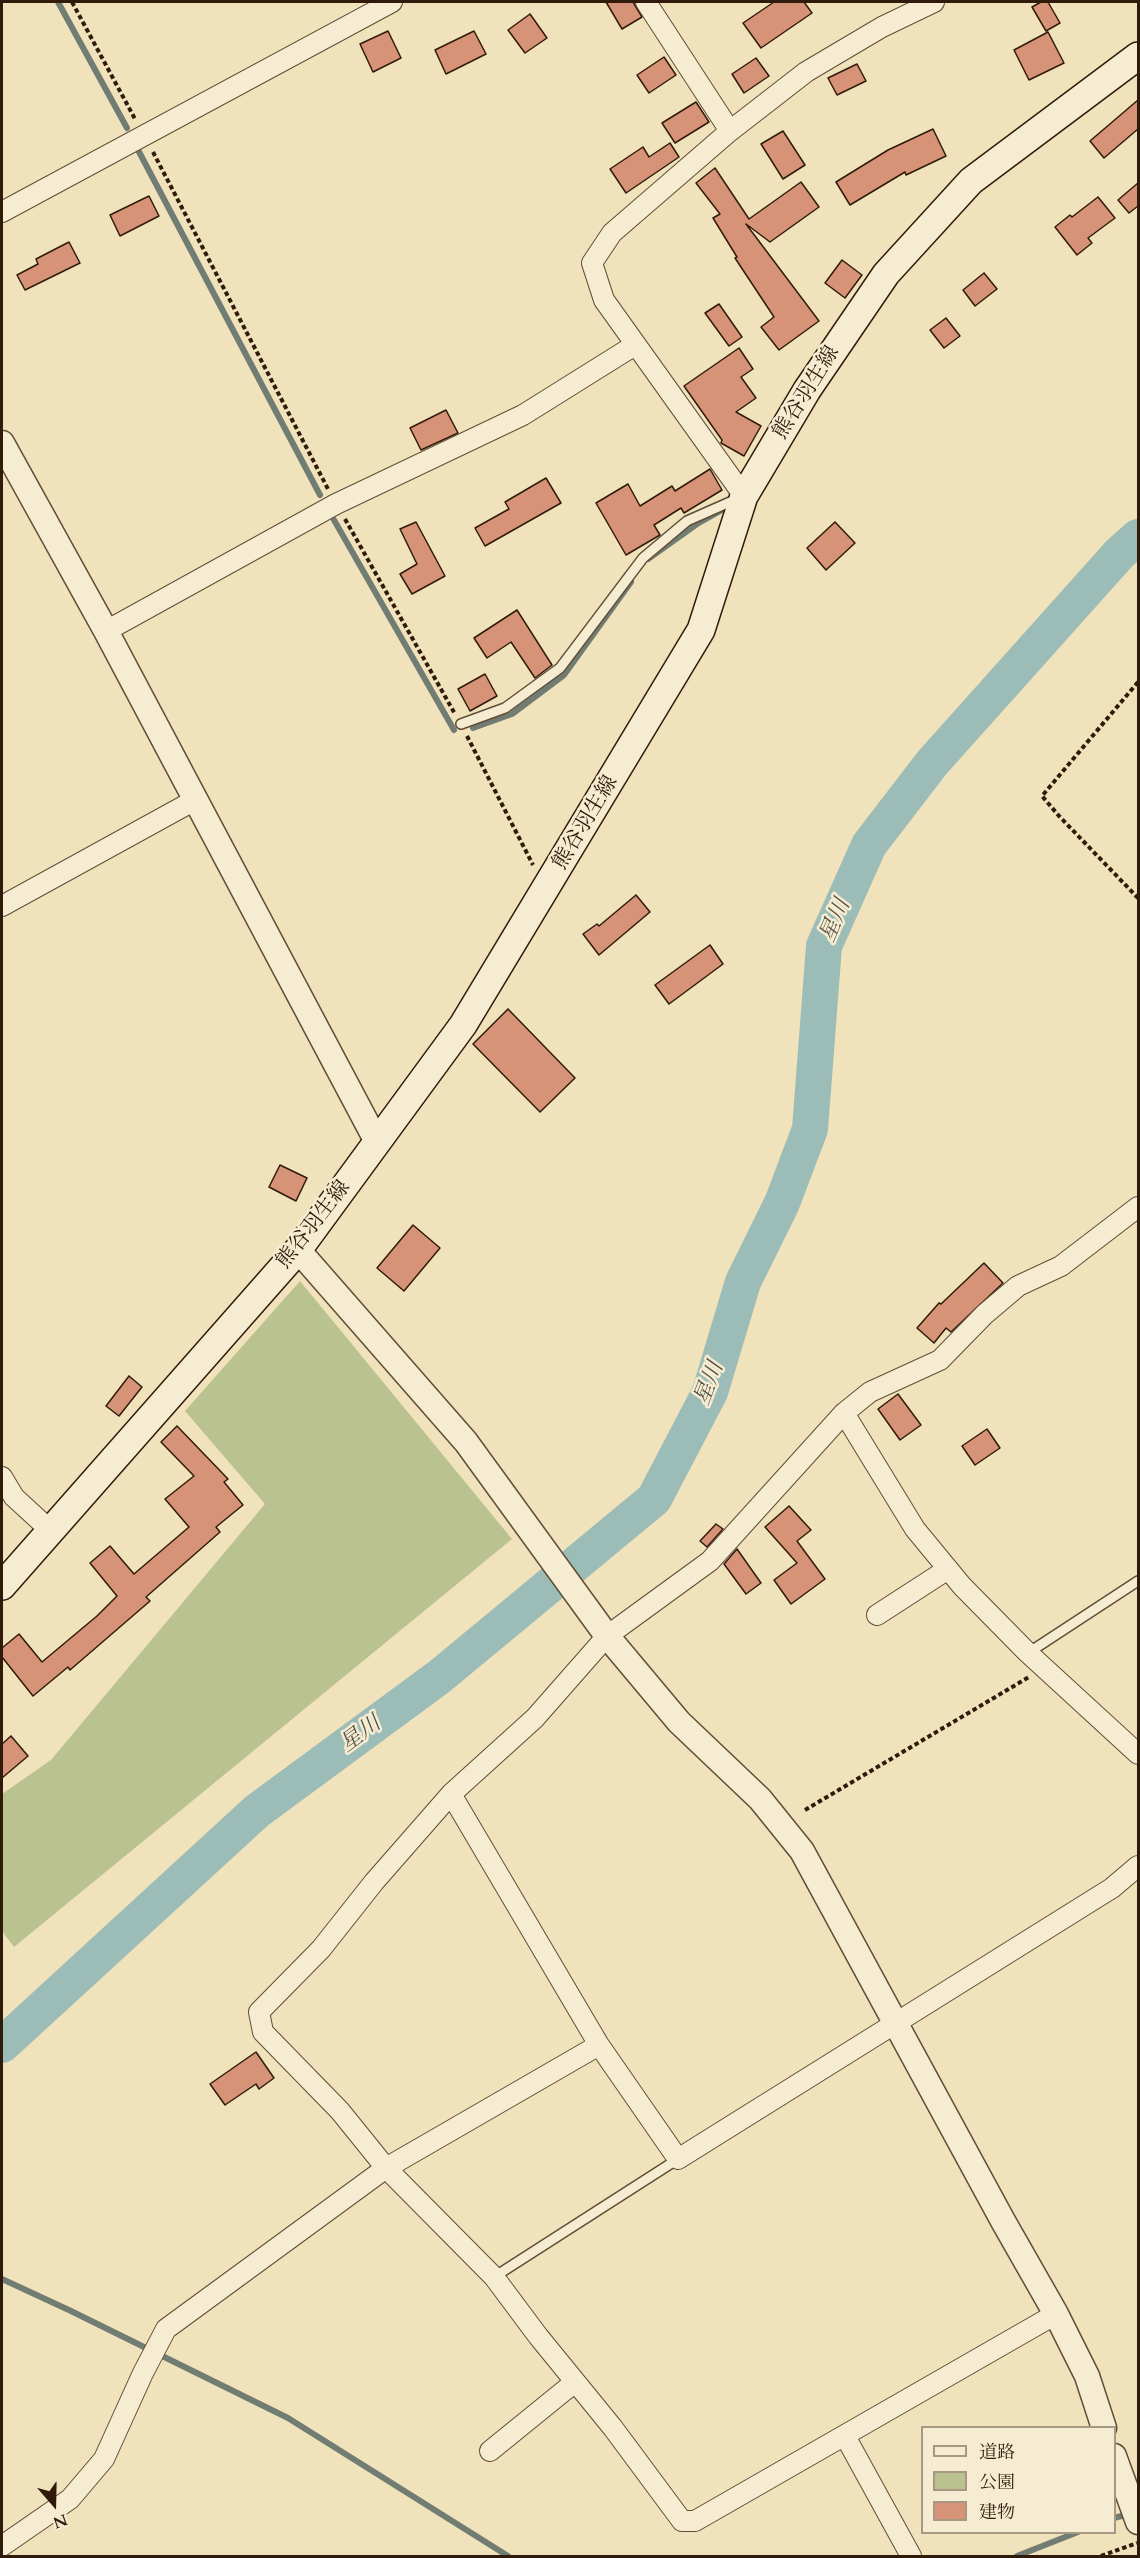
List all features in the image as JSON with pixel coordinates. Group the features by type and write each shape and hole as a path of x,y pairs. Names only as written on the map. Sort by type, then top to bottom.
{"main road":[{"name":"熊谷羽生線","path":"2,1586 298,1250 463,1025 547,890 701,630 744,496 807,390 886,274 971,181 1138,56"}],"street":[{"path":"2,213 392,2"},
{"path":"646,2 730,131"},
{"path":"744,496 604,300 592,263 612,232 730,131 806,72 882,27 934,2"},
{"path":"106,631 336,504 523,415 635,345"},
{"path":"2,443 106,631 377,1142"},
{"path":"2,906 195,800"},
{"path":"1056,2314 695,2521 682,2521 613,2428 494,2277 386,2168 340,2111 264,2032 259,2012 321,1950 374,1881 451,1794 535,1718 601,1628 710,1561 844,1413 870,1392 940,1360 985,1314 1018,1286 1061,1266 1138,1207"},
{"path":"298,1250 466,1442 601,1628 679,1722 760,1799 802,1851 1056,2314 1087,2376 1104,2426"},
{"path":"844,1413 915,1529 948,1569 1028,1653 1138,1754"},
{"path":"2,1477 14,1497 51,1531"},
{"path":"878,1615 948,1569"},
{"path":"451,1794 599,2045 678,2159 1112,1888 1138,1866"},
{"path":"2,2546 70,2499 104,2459 143,2373 166,2330 386,2168 599,2045"},
{"path":"490,2451 575,2382"},
{"path":"845,2436 911,2556"},
{"path":"1116,2461 1138,2522"}],"lane":[{"path":"461,724 505,708 560,668 643,558 687,521 744,496"},
{"path":"1028,1653 1138,1581"},
{"path":"494,2277 678,2159"}],"path":[{"path":"72,2 144,135 336,504 461,724 547,890"},
{"path":"1138,682 1042,796 1138,898"},
{"path":"805,1810 1044,1668"},
{"path":"1101,2556 1138,2543"}],"green space":[{"path":"300,1281 512,1539 14,1947 2,1931 2,1794 51,1760 265,1504 185,1411"}],"building":[{"path":"606,2 633,2 642,17 622,29"},
{"path":"774,2 804,2 812,13 761,48 743,23"},
{"path":"1041,2 1048,2 1060,23 1046,31 1032,7"},
{"path":"530,14 547,38 525,53 508,30"},
{"path":"388,31 401,58 373,72 360,44"},
{"path":"474,31 486,54 446,74 435,50"},
{"path":"1048,32 1064,63 1029,80 1014,50"},
{"path":"664,57 676,75 649,93 637,75"},
{"path":"756,58 769,76 744,93 732,74"},
{"path":"857,64 866,81 837,95 828,78"},
{"path":"1138,100 1138,129 1104,158 1090,141"},
{"path":"696,102 709,122 675,143 662,123"},
{"path":"933,129 946,156 906,175 905,172 850,205 836,182 888,150"},
{"path":"783,131 805,165 783,179 761,144"},
{"path":"670,143 679,157 626,193 610,169 643,147 649,157"},
{"path":"715,168 749,219 801,182 819,207 770,242 746,224 819,321 779,350 761,327 774,317 735,258 737,257 713,218 720,214 696,183"},
{"path":"1138,183 1138,206 1129,213 1118,200"},
{"path":"149,196 159,216 120,236 110,215"},
{"path":"1098,197 1115,218 1088,238 1092,243 1077,255 1055,227"},
{"path":"69,242 80,263 25,290 17,275 38,264 36,259"},
{"path":"842,260 862,275 845,298 825,283"},
{"path":"984,273 997,289 975,306 963,290"},
{"path":"719,304 742,337 729,346 705,313"},
{"path":"946,318 960,336 944,348 930,330"},
{"path":"739,348 753,369 741,377 756,398 736,412 761,426 744,456 721,443 722,440 684,386"},
{"path":"446,410 458,433 421,450 410,428"},
{"path":"710,469 722,490 684,513 681,508 654,525 660,535 626,555 596,503 628,484 640,506 672,486 675,491"},
{"path":"546,478 561,503 485,546 475,528 509,509 505,502"},
{"path":"416,522 445,576 412,594 400,574 417,564 400,529"},
{"path":"835,522 855,543 826,570 807,548"},
{"path":"517,610 552,665 535,678 511,642 487,658 474,638"},
{"path":"485,674 497,696 470,711 458,689"},
{"path":"636,895 650,912 599,955 583,934 597,924 599,926"},
{"path":"710,945 723,964 669,1004 655,985"},
{"path":"508,1009 575,1078 540,1112 473,1044"},
{"path":"280,1165 307,1178 296,1201 269,1187"},
{"path":"413,1225 440,1248 404,1291 377,1268"},
{"path":"984,1263 1003,1283 951,1332 946,1328 934,1343 917,1328 939,1303 941,1304"},
{"path":"129,1376 142,1387 119,1416 106,1406"},
{"path":"898,1394 921,1425 900,1440 878,1409"},
{"path":"177,1426 228,1479 224,1482 243,1505 216,1527 220,1532 146,1597 150,1601 70,1670 68,1667 33,1696 2,1657 2,1648 19,1634 42,1662 97,1616 117,1596 90,1563 110,1546 134,1574 189,1527 165,1499 194,1476 161,1442"},
{"path":"987,1429 1000,1448 975,1465 962,1446"},
{"path":"789,1506 811,1530 797,1541 825,1579 791,1604 774,1580 797,1563 765,1527"},
{"path":"716,1524 723,1529 707,1547 700,1541"},
{"path":"737,1549 761,1583 746,1594 724,1564"},
{"path":"11,1736 28,1756 2,1778 2,1744"},
{"path":"256,2052 274,2078 259,2089 256,2084 225,2105 210,2084"}],"waterway":[{"path":"58,2 127,128"},
{"path":"137,148 320,495"},
{"path":"648,559 697,524 722,510"},
{"path":"334,520 454,730"},
{"name":"星川","path":"2,2045 257,1811 439,1677 654,1499 710,1392 743,1282 782,1203 810,1129 824,946 869,845 932,763 1119,554 1138,537"},
{"path":"473,728 512,714 564,675 631,582"},
{"path":"2,2279 288,2418 508,2556"},
{"path":"1116,2517 1129,2514"},
{"path":"1017,2556 1073,2534"}]}
